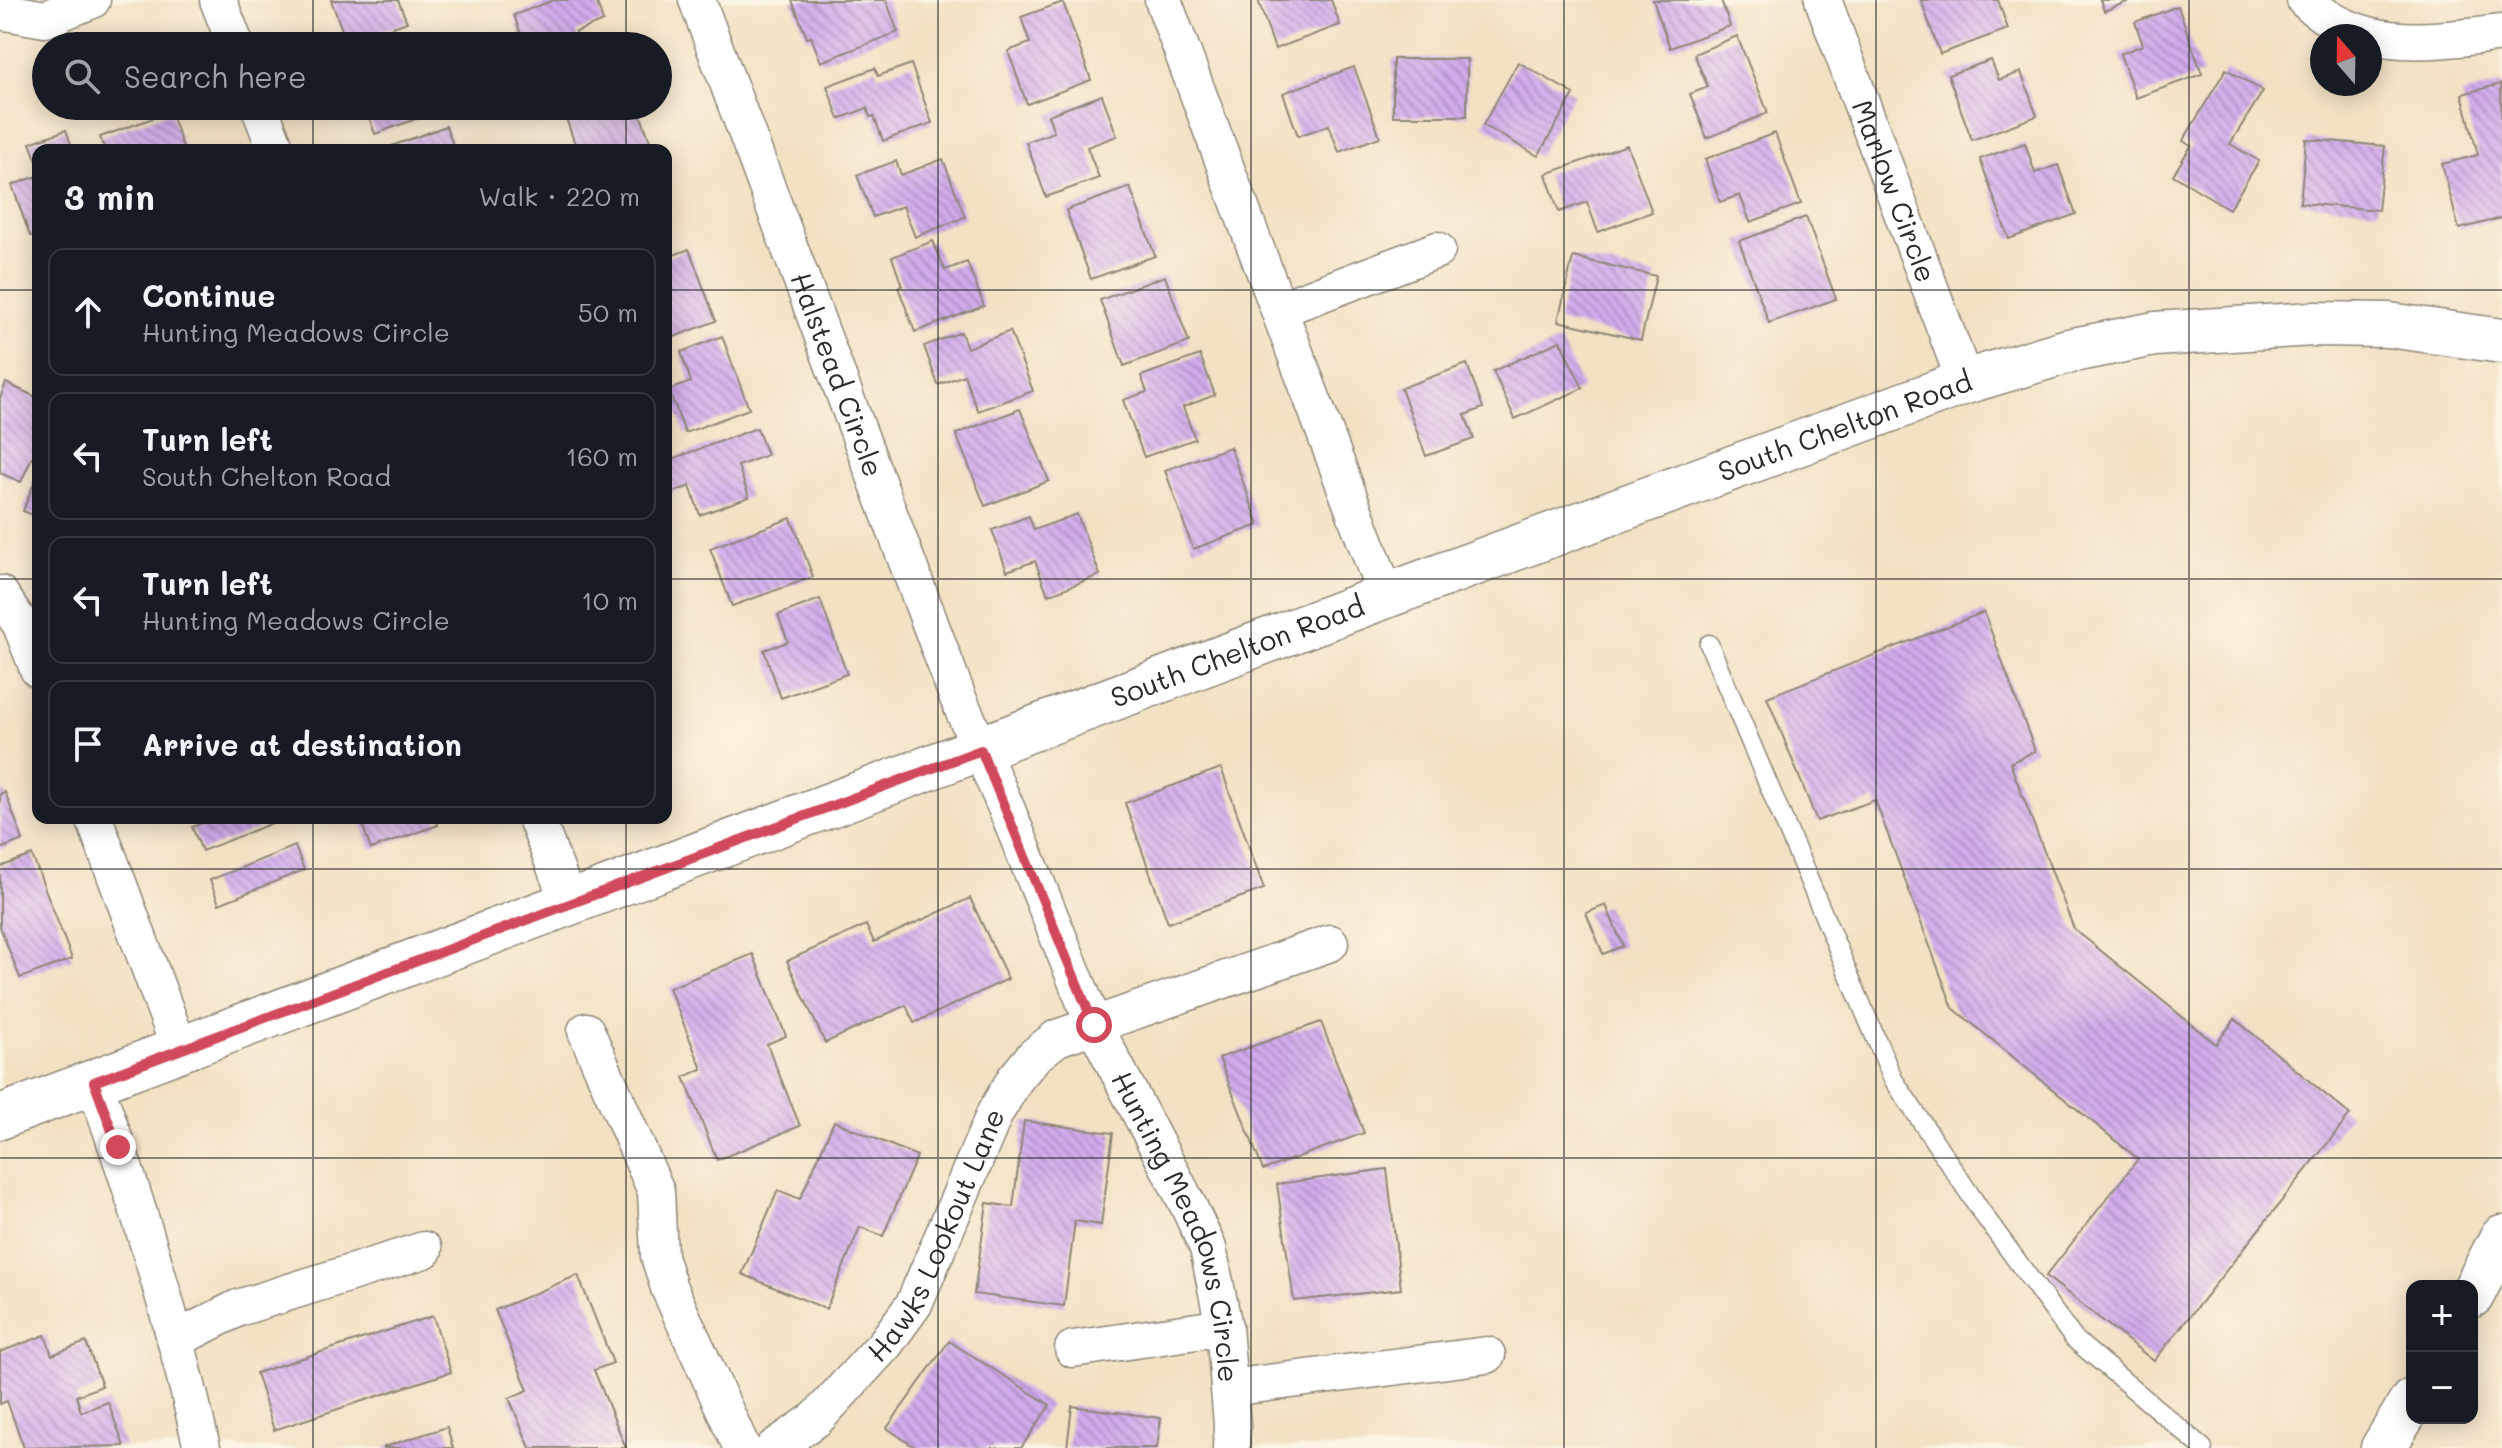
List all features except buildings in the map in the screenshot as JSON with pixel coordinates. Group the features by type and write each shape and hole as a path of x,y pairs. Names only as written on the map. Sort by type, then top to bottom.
{"main road":[{"name":"South Chelton Road","path":"0,1117 1386,596 1965,382 2068,351 2155,334 2358,324 2389,325 2502,341"},
{"path":"2478,1283 2502,1237"},
{"path":"2383,1448 2406,1411"}],"street":[{"path":"0,11 45,19 92,0"},
{"path":"218,0 231,32"},
{"name":"Halstead Circle","path":"697,0 958,698 981,750"},
{"path":"1163,0 1386,596"},
{"name":"Marlow Circle","path":"1823,0 1965,382"},
{"path":"2311,17 2383,39 2419,42 2502,33"},
{"path":"264,120 274,144"},
{"path":"1280,309 1437,250"},
{"path":"0,594 21,625 32,653"},
{"name":"Hunting Meadows Circle","path":"981,750 1094,1025 1208,1248 1224,1327 1231,1448"},
{"path":"96,824 180,1050"},
{"path":"538,824 569,903"},
{"name":"Hawks Lookout Lane","path":"774,1448 816,1419 885,1344 914,1304 995,1113 1015,1079 1034,1056 1057,1038 1330,943"},
{"path":"586,1031 656,1191 659,1256 669,1288 742,1448"},
{"path":"94,1082 116,1142 177,1339 202,1448"},
{"path":"177,1339 238,1308 424,1250"},
{"path":"1073,1349 1224,1327"},
{"path":"1229,1388 1487,1355"}],"lane":[{"path":"1709,644 1893,1079 1985,1217 2074,1339 2203,1448"}],"route":[{"path":"118,1147 94,1082 981,750 1094,1025"}]}
